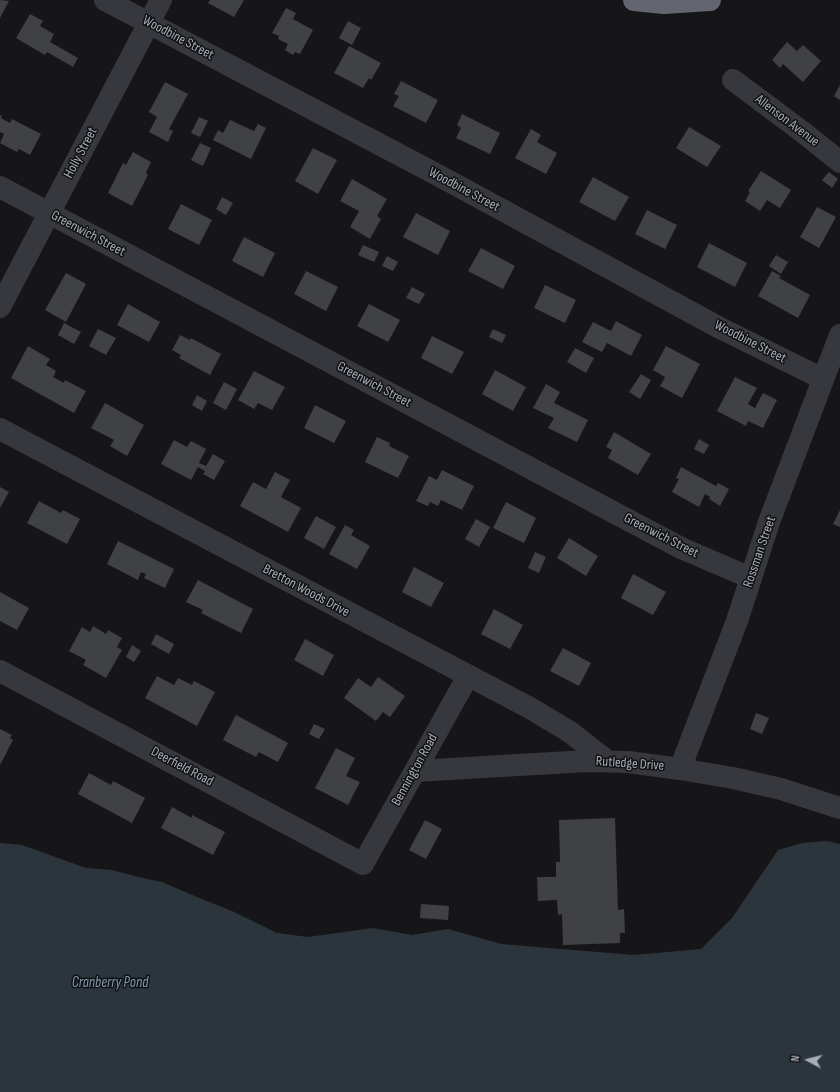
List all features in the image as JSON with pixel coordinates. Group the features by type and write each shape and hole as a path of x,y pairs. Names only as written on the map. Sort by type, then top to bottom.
{"highway":[{"path":"634,0 664,3 710,0"}],"street":[{"name":"Woodbine Street","path":"105,0 441,177 720,328 823,378"},
{"name":"Holly Street","path":"0,306 161,0"},
{"name":"Allenson Avenue","path":"733,80 840,162"},
{"name":"Greenwich Street","path":"0,187 676,545 751,578"},
{"name":"Rossman Street","path":"680,768 737,621 769,522 840,335"},
{"name":"Bretton Woods Drive","path":"0,429 550,720 570,732 607,761"},
{"name":"Deerfield Road","path":"0,671 363,864"},
{"name":"Bennington Road","path":"363,864 468,676"},
{"name":"Rutledge Drive","path":"415,771 607,761 628,762 680,768 733,778 768,786 840,808"}],"water":[{"name":"Cranberry Pond","path":"827,841 840,844 840,1092 0,1092 0,843 22,845 86,868 112,870 162,882 232,911 277,933 308,937 373,928 412,935 448,929 501,944 634,955 701,949 732,918 778,850 802,843"}],"building":[{"path":"0,0 9,1 0,18"},
{"path":"210,0 244,0 234,17 208,3"},
{"path":"286,8 296,13 293,19 313,30 300,54 295,52 293,55 285,50 288,44 278,39 279,36 272,33"},
{"path":"30,14 43,21 40,26 54,34 50,42 78,58 73,67 47,52 45,55 16,38"},
{"path":"348,21 361,28 352,45 339,38"},
{"path":"787,42 797,51 803,45 821,61 803,82 783,64 780,68 772,60"},
{"path":"349,46 381,63 371,80 369,78 363,88 334,73"},
{"path":"401,81 438,100 426,123 393,106 399,96 394,94"},
{"path":"165,82 188,94 169,129 173,131 168,142 149,132 157,117 149,112"},
{"path":"840,85 840,100 834,96"},
{"path":"462,114 500,133 490,154 456,138 461,128 457,125"},
{"path":"0,115 2,116 1,118 10,123 12,119 41,134 30,155 19,149 17,152 0,143 4,134 0,132"},
{"path":"199,117 208,121 200,137 191,133"},
{"path":"230,120 254,131 258,124 266,128 251,159 213,140 218,130 223,133"},
{"path":"689,127 721,146 707,167 676,148"},
{"path":"531,129 541,135 537,142 557,153 546,174 515,158"},
{"path":"200,143 211,148 203,166 191,160"},
{"path":"313,148 337,160 318,194 295,181"},
{"path":"133,152 151,162 146,173 148,175 132,206 108,193 123,163 126,165"},
{"path":"761,171 791,190 780,208 767,200 760,211 745,201 750,192 748,191"},
{"path":"829,172 838,179 832,188 822,180"},
{"path":"593,177 629,197 615,221 579,202"},
{"path":"352,179 387,199 377,216 381,219 370,239 350,227 359,211 340,201"},
{"path":"222,197 233,203 226,215 216,209"},
{"path":"181,204 212,220 199,245 168,229"},
{"path":"817,207 836,217 819,248 800,237"},
{"path":"647,210 677,225 665,249 635,234"},
{"path":"416,213 450,231 438,255 403,237"},
{"path":"244,237 275,253 263,277 232,261"},
{"path":"709,243 747,263 735,287 697,267"},
{"path":"363,245 379,252 374,262 358,255"},
{"path":"481,248 515,266 503,289 468,271"},
{"path":"776,255 788,262 781,274 769,266"},
{"path":"387,256 398,262 393,271 382,266"},
{"path":"306,271 338,287 326,311 294,294"},
{"path":"772,271 781,276 779,278 810,295 798,318 758,296"},
{"path":"66,273 86,284 66,322 45,310"},
{"path":"545,285 576,300 565,323 534,308"},
{"path":"412,287 425,294 419,304 406,298"},
{"path":"128,304 160,322 149,342 117,325"},
{"path":"369,304 400,320 388,342 357,326"},
{"path":"616,321 642,335 631,356 607,343 602,352 582,342 593,322 611,331"},
{"path":"64,323 81,332 74,344 58,335"},
{"path":"98,329 116,338 106,355 89,346"},
{"path":"493,329 506,335 502,343 489,337"},
{"path":"180,335 190,340 191,338 221,354 210,375 179,358 181,355 172,350"},
{"path":"432,336 464,352 452,374 421,358"},
{"path":"28,346 50,359 46,365 56,371 53,377 64,383 65,380 86,391 74,413 11,378"},
{"path":"666,346 700,364 682,398 660,386 665,377 653,370"},
{"path":"575,348 594,358 586,373 567,362"},
{"path":"495,370 526,387 513,411 482,394"},
{"path":"254,371 285,387 272,410 258,403 254,409 238,400"},
{"path":"641,374 651,380 640,399 629,392"},
{"path":"735,377 757,388 748,404 755,408 763,393 777,400 763,428 748,421 746,426 717,411"},
{"path":"224,382 237,389 226,410 213,403"},
{"path":"546,384 560,392 554,403 588,420 577,442 548,428 554,418 533,408"},
{"path":"197,395 207,401 202,411 192,405"},
{"path":"105,403 144,425 127,456 110,446 114,440 91,428"},
{"path":"315,405 346,421 334,443 304,428"},
{"path":"614,432 651,454 638,475 608,458 612,450 606,447"},
{"path":"377,437 390,443 389,446 409,456 398,478 365,462"},
{"path":"699,439 709,445 704,454 694,449"},
{"path":"174,440 187,447 191,441 206,449 199,463 206,466 213,454 225,461 214,480 203,474 205,471 198,467 191,480 161,464"},
{"path":"681,467 716,486 718,483 729,489 720,506 709,499 710,497 705,494 699,507 672,492 679,479 676,478"},
{"path":"442,470 474,486 462,510 441,500 438,506 430,502 428,506 416,501 429,476 437,480"},
{"path":"275,472 290,480 281,497 301,508 288,532 240,506 253,482 266,489"},
{"path":"0,487 9,492 0,508"},
{"path":"39,501 61,513 63,510 80,519 67,544 27,523"},
{"path":"506,502 536,518 524,543 493,528"},
{"path":"840,510 840,527 833,524"},
{"path":"316,516 336,527 324,549 304,538"},
{"path":"476,519 490,527 479,547 465,539"},
{"path":"345,525 354,530 351,535 370,546 357,569 329,554"},
{"path":"569,538 598,556 586,576 557,558"},
{"path":"118,541 174,569 165,588 144,578 146,574 141,572 138,580 107,564"},
{"path":"535,552 546,557 539,573 528,568"},
{"path":"414,567 444,583 431,607 402,592"},
{"path":"633,574 666,592 653,615 621,598"},
{"path":"198,580 253,609 241,633 201,613 203,610 186,602"},
{"path":"0,592 29,608 17,630 0,621"},
{"path":"494,609 523,625 510,649 481,634"},
{"path":"93,626 106,634 108,630 122,638 117,647 122,650 106,678 83,665 86,660 69,651 82,627 90,632"},
{"path":"156,634 174,644 169,654 151,644"},
{"path":"305,639 334,655 323,676 294,660"},
{"path":"132,645 141,651 134,662 126,657"},
{"path":"563,648 591,663 579,686 550,671"},
{"path":"157,676 174,685 178,678 192,685 194,681 215,692 197,726 145,698"},
{"path":"378,677 405,696 390,717 383,712 376,721 344,698 358,678 371,687"},
{"path":"756,713 769,718 762,734 750,729"},
{"path":"236,715 288,743 278,762 259,752 256,757 223,740"},
{"path":"314,724 325,729 319,739 309,734"},
{"path":"0,729 12,735 10,738 13,740 0,765"},
{"path":"336,748 355,758 346,776 360,782 348,805 315,788"},
{"path":"89,773 111,785 113,781 145,798 132,823 78,794"},
{"path":"172,807 192,818 192,815 225,832 213,855 161,828"},
{"path":"615,818 618,910 624,909 625,933 620,933 620,943 563,945 562,914 558,915 557,900 538,901 537,877 556,877 556,862 560,862 559,820"},
{"path":"425,820 442,829 426,859 409,850"},
{"path":"421,904 449,906 448,920 420,918"}]}
